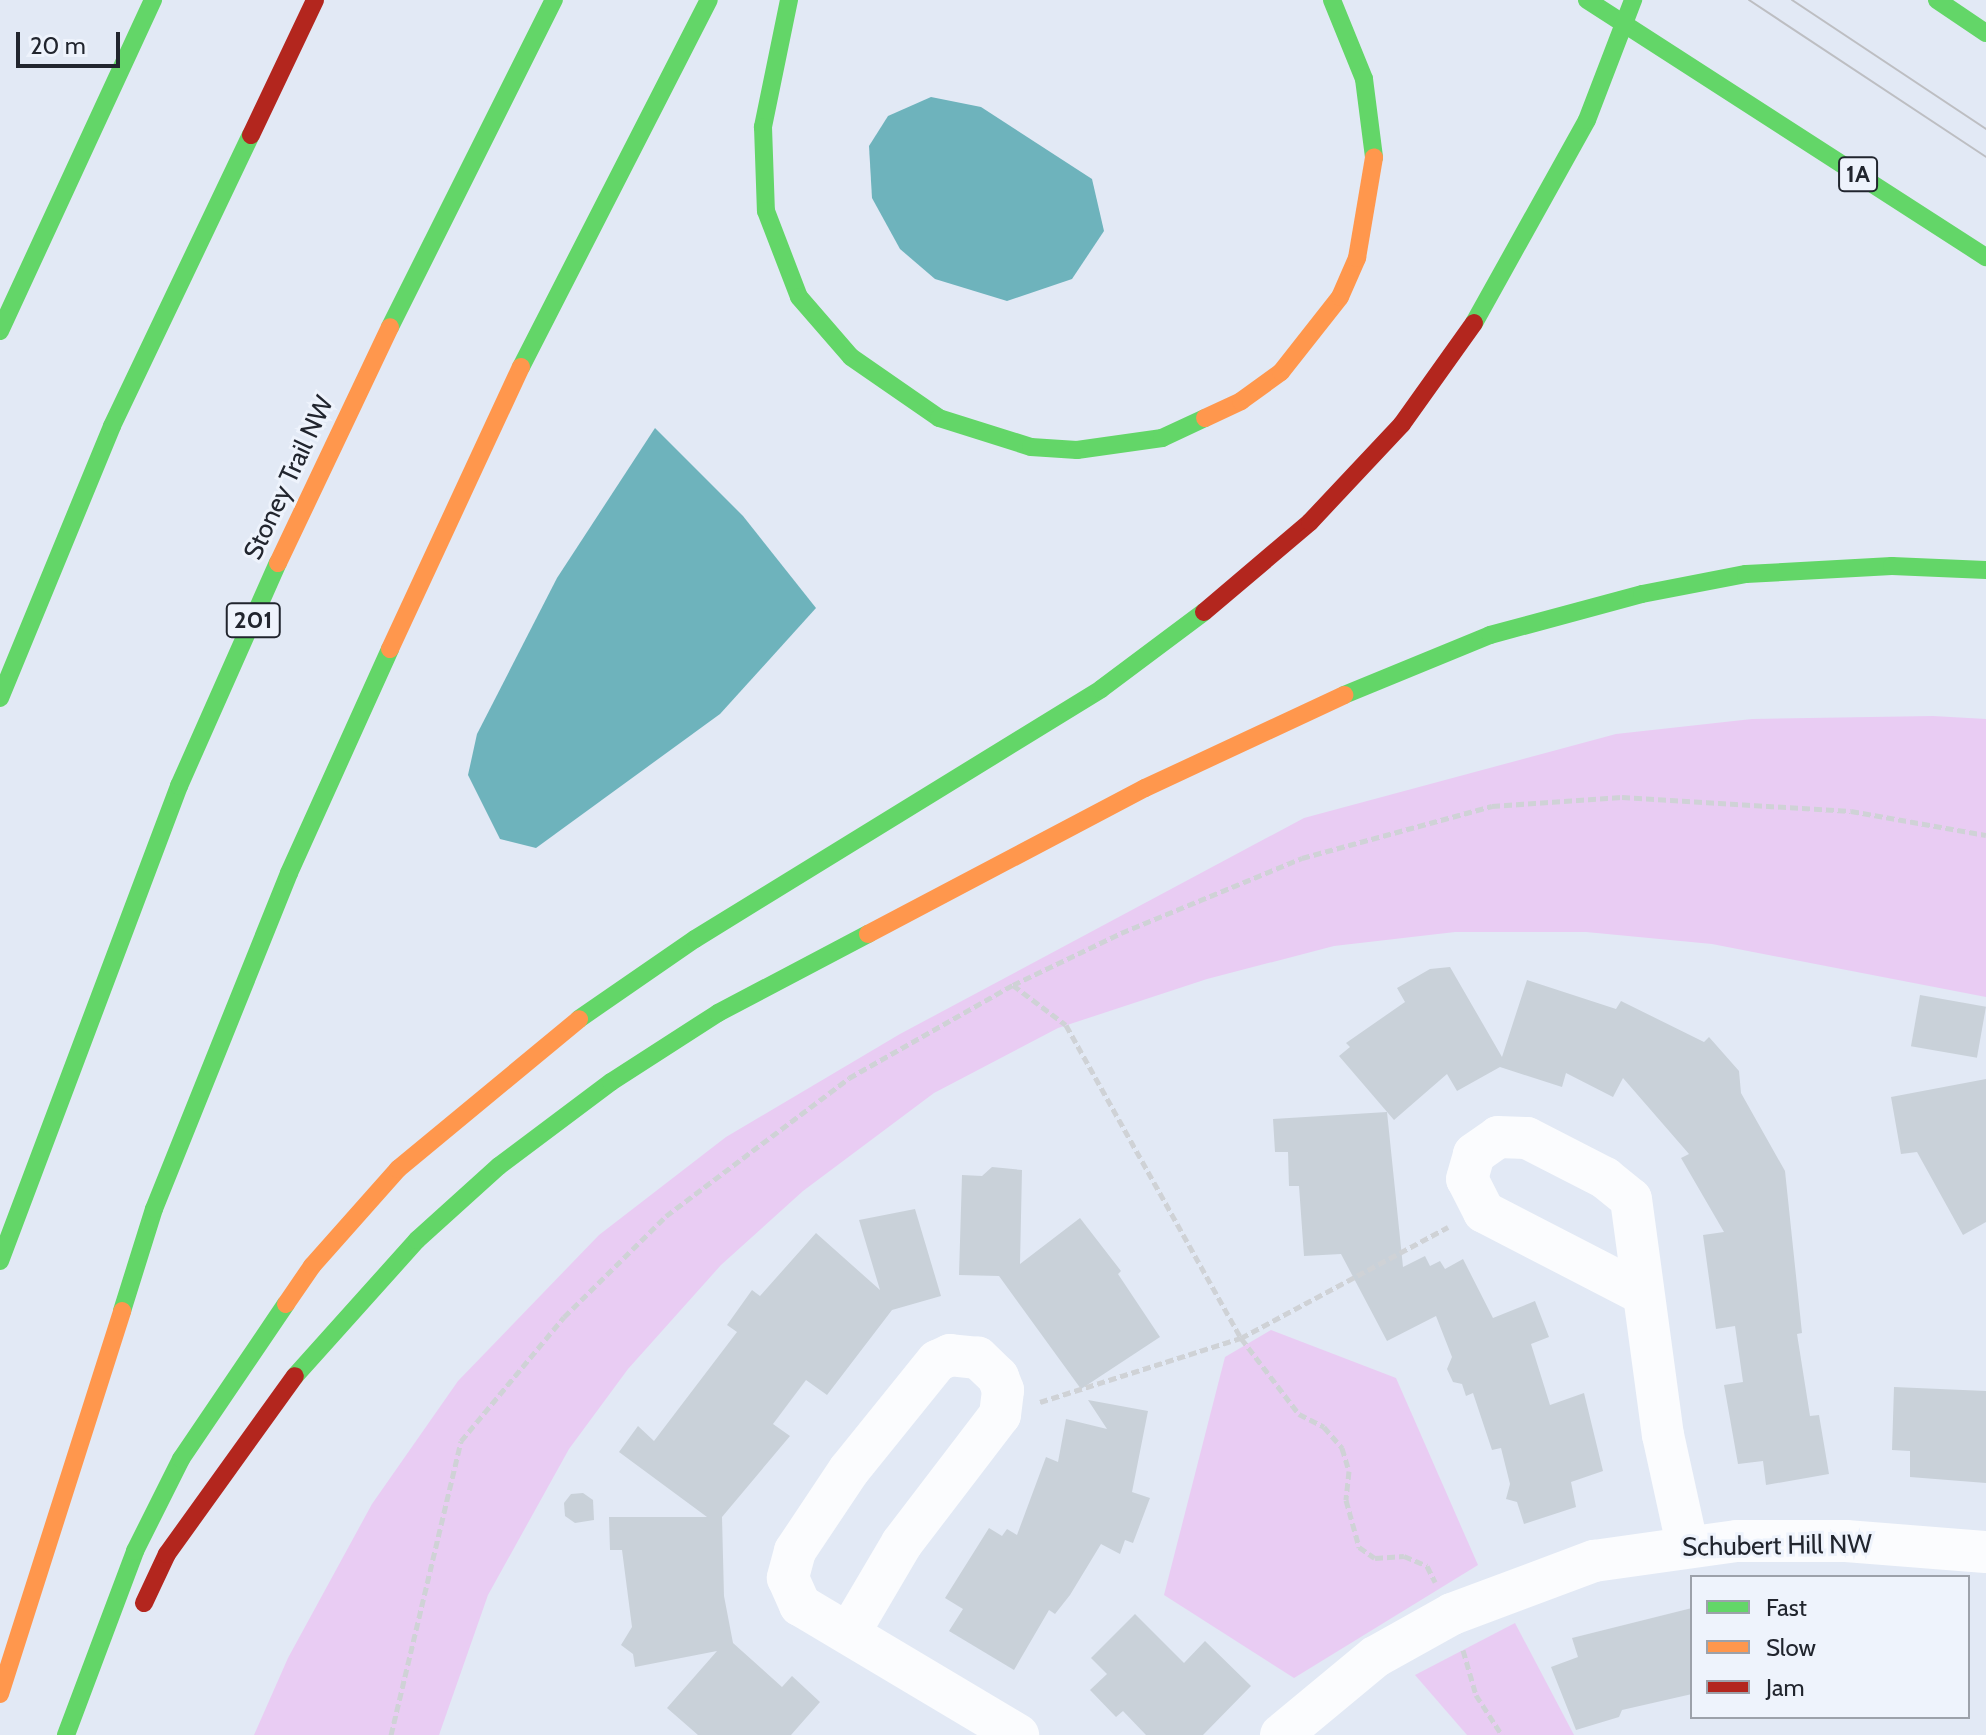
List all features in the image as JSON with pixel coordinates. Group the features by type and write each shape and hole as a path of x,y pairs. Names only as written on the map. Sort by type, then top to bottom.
{"highway":[{"path":"0,331 153,0"},
{"path":"0,698 112,426 315,0"},
{"name":"Stoney Trail NW","path":"0,1261 185,772 321,465 554,0"},
{"path":"0,1694 154,1209 289,873 491,425 709,0"},
{"path":"789,0 763,127 765,197 799,297 851,357 939,418 1031,447 1077,450 1162,438 1241,401 1281,372 1340,297 1357,258 1375,169 1364,79 1332,0"},
{"name":"1A","path":"1587,0 1986,257"},
{"path":"66,1735 135,1551 181,1459 312,1266 398,1169 585,1014 695,939 1101,689 1198,617 1310,522 1402,424 1456,352 1512,263 1587,120 1633,0"},
{"path":"1937,0 1986,33"},
{"path":"135,1623 167,1554 249,1435 325,1338 417,1240 512,1157 611,1082 718,1013 1145,788 1356,689 1490,635 1642,594 1746,574 1892,566 1986,570"},
{"path":"82,1735 108,1679"}],"street":[{"path":"1643,1294 1484,1212 1469,1191 1469,1166 1474,1154 1498,1137 1527,1138 1621,1187 1631,1199 1663,1435 1687,1544"},
{"path":"849,1633 902,1543 1004,1404 1003,1390 990,1366 964,1354 950,1355 937,1361 849,1470 795,1551 788,1578 800,1605 1018,1735"},
{"name":"Schubert Hill NW","path":"1281,1735 1375,1657 1452,1614 1594,1561 1687,1544 1846,1541 1986,1552"}],"path":[{"path":"391,1735 461,1441 564,1317 666,1216 849,1078 1013,985 1121,933 1302,858 1492,806 1653,799 1851,811 1986,835"},
{"path":"1013,985 1066,1025 1241,1338 1299,1414 1324,1427 1342,1448 1349,1471 1348,1513 1359,1547 1375,1558 1404,1556 1427,1566 1452,1614 1476,1695 1502,1735"},
{"path":"1004,1404 1032,1405 1241,1338 1467,1216 1484,1212"}],"shaded area":[{"path":"1933,716 1986,719 1986,997 1712,944 1586,932 1455,932 1334,946 1207,979 1058,1028 934,1093 803,1191 721,1265 628,1369 569,1449 488,1595 439,1735 254,1735 288,1658 372,1504 458,1381 599,1235 726,1137 900,1034 1304,818 1616,734 1752,719"},
{"path":"1271,1330 1396,1378 1478,1565 1294,1678 1164,1595 1225,1357"},
{"path":"1515,1623 1574,1735 1467,1735 1415,1675"}],"water":[{"path":"931,97 981,107 1092,179 1104,231 1072,279 1007,301 935,279 900,249 872,198 869,146 888,116"},
{"path":"655,428 743,516 816,608 720,714 536,848 500,839 468,775 477,734 557,578"}],"building":[{"path":"1450,967 1502,1057 1527,980 1616,1009 1621,1001 1704,1042 1709,1037 1739,1071 1741,1093 1785,1171 1802,1333 1797,1334 1810,1416 1819,1415 1829,1474 1766,1485 1763,1461 1738,1464 1724,1385 1743,1382 1735,1326 1716,1329 1703,1235 1724,1232 1681,1158 1689,1154 1623,1078 1613,1097 1566,1073 1562,1087 1500,1067 1457,1091 1447,1074 1394,1120 1339,1056 1350,1047 1346,1043 1405,1002 1397,988 1430,969"},
{"path":"1920,995 1986,1007 1977,1058 1911,1046"},
{"path":"1986,1079 1986,1222 1963,1235 1917,1152 1901,1154 1891,1097"},
{"path":"1387,1112 1403,1267 1425,1256 1430,1266 1440,1261 1445,1269 1463,1259 1493,1318 1535,1301 1549,1337 1531,1344 1550,1405 1584,1393 1603,1471 1571,1482 1576,1507 1524,1524 1517,1502 1506,1499 1510,1484 1501,1448 1492,1450 1473,1393 1466,1396 1462,1384 1453,1382 1447,1369 1452,1357 1436,1316 1387,1341 1341,1254 1304,1256 1299,1186 1289,1186 1288,1152 1275,1152 1273,1119"},
{"path":"992,1167 1022,1170 1020,1264 1080,1218 1121,1271 1118,1274 1160,1337 1081,1389 999,1276 959,1275 962,1175 982,1176"},
{"path":"915,1209 941,1296 892,1310 827,1395 806,1380 773,1424 790,1436 722,1517 724,1596 733,1643 782,1687 792,1676 820,1702 791,1735 698,1735 667,1708 717,1651 635,1667 633,1654 621,1645 632,1627 622,1550 610,1550 609,1517 707,1517 619,1452 638,1426 654,1441 737,1332 727,1325 752,1290 760,1296 816,1233 880,1290 859,1220"},
{"path":"1894,1387 1986,1391 1986,1483 1910,1477 1910,1451 1892,1450"},
{"path":"1088,1400 1148,1411 1132,1492 1150,1498 1133,1543 1125,1540 1120,1554 1101,1544 1070,1595 1055,1614 1049,1610 1014,1670 949,1631 963,1609 945,1598 989,1528 1002,1536 1007,1529 1017,1535 1046,1457 1058,1462 1066,1419 1107,1429"},
{"path":"583,1493 593,1500 594,1520 575,1523 565,1516 564,1503 571,1494"},
{"path":"1690,1608 1690,1694 1622,1710 1619,1717 1576,1730 1551,1667 1578,1657 1572,1638"},
{"path":"1135,1614 1184,1663 1205,1641 1251,1686 1203,1735 1146,1735 1123,1711 1116,1717 1090,1690 1107,1674 1091,1658"}],"tram line":[{"path":"1749,0 1986,157"},
{"path":"1792,0 1986,129"}],"traffic: fast":[{"path":"0,331 153,0"},
{"path":"390,327 554,0"},
{"path":"521,367 709,0"},
{"path":"789,0 763,127 766,211 799,297 851,357 939,418 1031,447 1077,450 1162,438 1205,418"},
{"path":"1332,0 1364,79 1374,157"},
{"path":"1587,0 1986,257"},
{"path":"1474,323 1587,120 1633,0"},
{"path":"1937,0 1986,33"},
{"path":"0,698 112,426 251,135"},
{"path":"0,1261 179,786 278,563"},
{"path":"1344,695 1490,635 1642,594 1746,574 1892,566 1986,570"},
{"path":"579,1019 695,939 1101,689 1204,612"},
{"path":"122,1311 154,1209 289,873 390,649"},
{"path":"295,1376 417,1240 499,1166 611,1082 718,1013 868,934"},
{"path":"66,1735 135,1551 181,1459 286,1304"}],"traffic: slow":[{"path":"1205,418 1241,401 1281,372 1340,297 1357,258 1374,157"},
{"path":"278,563 390,327"},
{"path":"390,649 521,367"},
{"path":"868,934 1145,788 1344,695"},
{"path":"286,1304 312,1266 398,1169 579,1019"},
{"path":"0,1694 122,1311"}],"traffic: jam":[{"path":"251,135 315,0"},
{"path":"1204,612 1310,522 1402,424 1474,323"},
{"path":"144,1603 167,1554 295,1376"}]}
